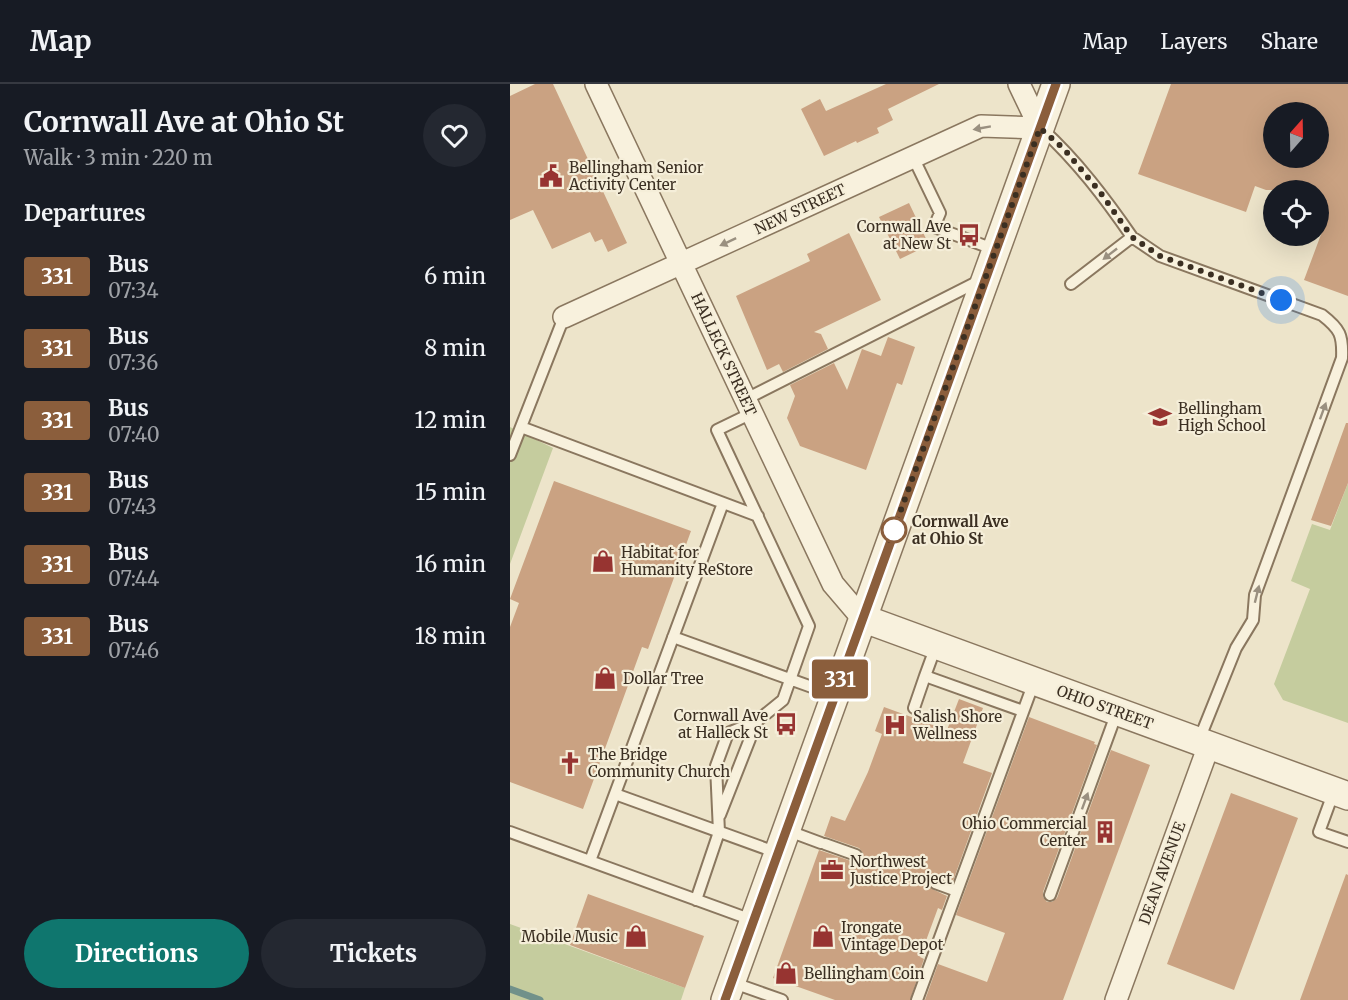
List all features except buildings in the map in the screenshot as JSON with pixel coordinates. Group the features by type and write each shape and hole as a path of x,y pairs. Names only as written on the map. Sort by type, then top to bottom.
{"street":[{"name":"HALLECK STREET","path":"596,84 833,584 862,618"},
{"path":"1019,84 1040,128"},
{"path":"728,991 1056,84"},
{"name":"NEW STREET","path":"564,317 981,126 1040,128"},
{"name":"OHIO STREET","path":"862,618 1341,793"},
{"name":"DEAN AVENUE","path":"1116,997 1204,743"}],"lane":[{"path":"1040,128 1064,149 1100,192 1132,237 1160,256 1322,315 1336,326 1343,340 1342,358 1255,596 1253,620 1236,648 1204,743"},
{"path":"913,157 940,213 934,227 996,250"},
{"path":"1071,284 1132,237"},
{"path":"696,900 719,832 716,766 728,733 757,721 783,700 809,626 717,430 749,406 986,277"},
{"path":"510,456 564,317"},
{"path":"521,427 758,516"},
{"path":"590,861 723,503"},
{"path":"673,637 834,695"},
{"path":"914,708 936,646"},
{"path":"925,676 1023,711"},
{"path":"917,1000 1034,681"},
{"path":"1050,895 1118,712"},
{"path":"718,818 757,721"},
{"path":"1341,793 1319,832 1348,842"},
{"path":"615,794 719,832 782,842 823,843 856,855"},
{"path":"510,832 753,921"},
{"path":"935,883 972,885"},
{"path":"728,991 782,1000"}],"green space":[{"path":"510,427 553,448 510,564"},
{"path":"1348,483 1348,723 1283,700 1274,684 1310,589 1291,581 1312,524 1330,530"},
{"path":"510,924 685,988 681,1000 510,1000"}],"waterway":[{"path":"510,989 540,1000"}],"bus line":[{"name":"331","path":"725,1000 1056,84"}],"place":[{"name":"Bellingham Senior Activity Center","path":"551,176"},
{"name":"Cornwall Ave at New St","path":"969,235"},
{"name":"Bellingham High School","path":"1160,417"},
{"name":"Cornwall Ave at Ohio St","path":"894,530"},
{"name":"Habitat for Humanity ReStore","path":"603,561"},
{"name":"Dollar Tree","path":"605,678"},
{"name":"Cornwall Ave at Halleck St","path":"786,724"},
{"name":"Salish Shore Wellness","path":"895,725"},
{"name":"The Bridge Community Church","path":"570,763"},
{"name":"Ohio Commercial Center","path":"1105,832"},
{"name":"Northwest Justice Project","path":"832,870"},
{"name":"Mobile Music","path":"636,936"},
{"name":"Irongate Vintage Depot","path":"823,936"},
{"name":"Bellingham Coin","path":"786,973"}],"route":[{"path":"894,530 890,540 1040,128 1064,149 1100,192 1132,237 1160,256 1281,300"}]}
